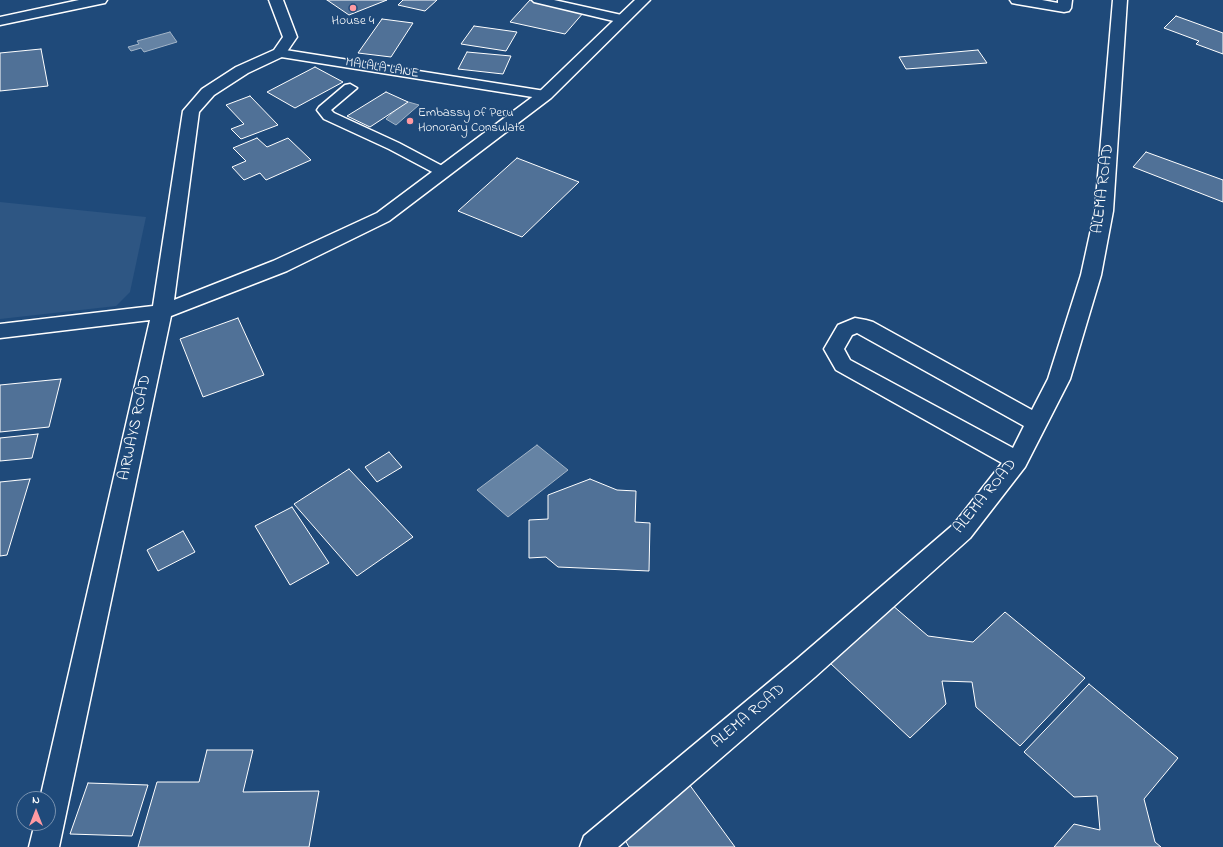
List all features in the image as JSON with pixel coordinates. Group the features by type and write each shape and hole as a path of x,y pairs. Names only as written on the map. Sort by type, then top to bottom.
{"street":[{"path":"0,21 100,0"},
{"path":"0,331 162,312 280,266 383,217 545,95 643,0"},
{"path":"1017,0 1064,8 1065,0"},
{"name":"ALEMA ROAD","path":"595,847 806,668 962,531 1017,462 1059,379 1091,276 1104,211 1120,0"},
{"path":"279,1 290,37 279,53"},
{"name":"AIRWAYS ROAD","path":"44,847 162,312 191,111 208,92 242,70 279,53"},
{"path":"1017,462 843,365 837,358 834,349 845,330 855,325 866,327 1037,423"}],"lane":[{"path":"538,0 622,19"},
{"name":"MALALA LANE","path":"279,53 545,95"},
{"path":"350,88 324,110 329,116 394,146 443,172"}],"shaded area":[{"path":"170,32 177,42 144,52 141,48 131,51 128,47 139,44 137,41"},
{"path":"405,101 419,105 396,125 386,119"},
{"path":"0,202 146,217 130,292 116,306 0,319"},
{"path":"537,445 568,470 508,517 477,490"}],"building":[{"name":"House 4","path":"327,0 387,0 349,15"},
{"path":"403,0 437,0 425,11 398,5"},
{"path":"530,0 584,12 565,34 510,22"},
{"path":"1176,16 1223,33 1223,54 1196,44 1199,41 1164,28"},
{"path":"382,19 413,23 391,57 358,53"},
{"path":"474,26 517,32 506,51 461,44"},
{"path":"41,49 48,86 0,91 0,53"},
{"path":"978,50 987,63 906,69 899,57"},
{"path":"467,52 511,56 503,74 458,69"},
{"path":"315,67 343,82 295,108 267,92"},
{"path":"386,92 408,102 370,127 347,116"},
{"path":"250,96 278,125 241,139 231,129 244,124 226,105"},
{"path":"257,138 267,147 288,138 311,160 266,180 260,173 244,180 232,167 246,161 233,148"},
{"path":"1146,152 1223,180 1223,202 1133,167"},
{"path":"517,158 579,182 522,237 458,211"},
{"path":"238,318 264,375 203,397 180,339"},
{"path":"61,379 49,427 0,432 0,385"},
{"path":"38,434 32,458 0,461 0,438"},
{"path":"389,452 402,467 377,482 365,467"},
{"path":"349,469 413,537 357,576 294,504"},
{"path":"30,479 7,555 0,556 0,482"},
{"path":"590,479 617,490 636,491 635,522 650,523 649,571 558,567 546,557 529,558 529,520 548,519 548,495"},
{"path":"292,507 329,563 290,585 255,526"},
{"path":"183,531 195,552 158,571 147,550"},
{"path":"877,592 928,636 973,642 1005,612 1085,678 1020,746 976,707 972,682 942,681 946,704 910,738 814,648"},
{"path":"1089,684 1178,758 1144,799 1155,842 1161,847 1054,847 1074,824 1100,830 1097,796 1074,797 1024,752"},
{"path":"207,750 253,750 243,792 319,791 309,847 138,847 157,782 199,782"},
{"path":"686,780 735,847 629,847 618,828"},
{"path":"88,783 148,785 132,836 70,834"}],"place":[{"name":"House 4","path":"353,8"},
{"name":"Embassy of Peru Honorary Consulate","path":"410,121"}]}
